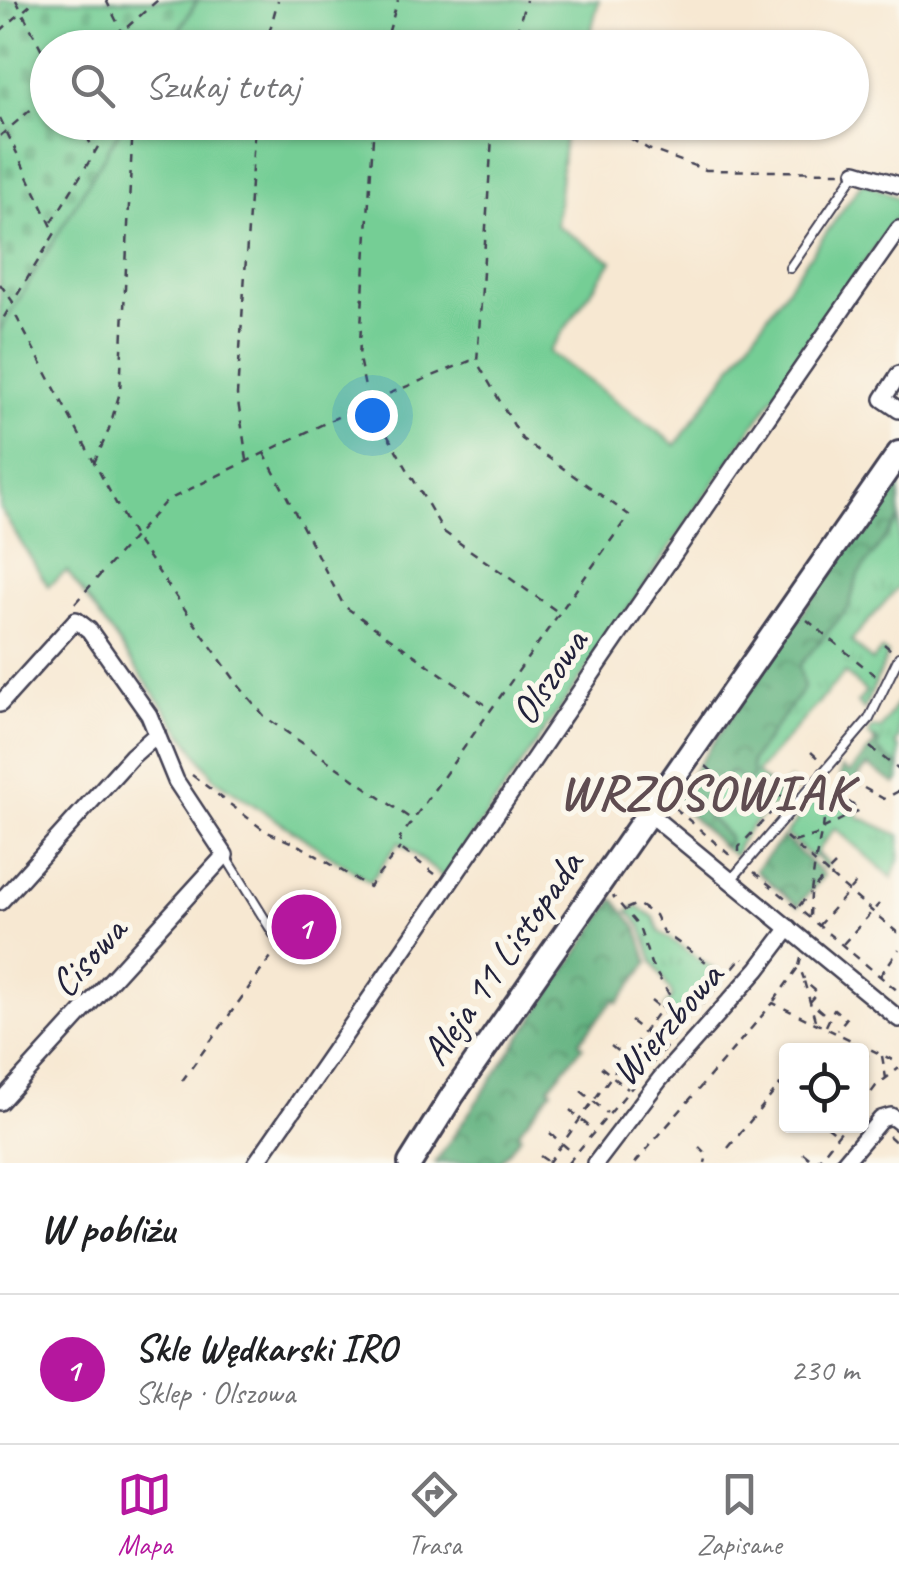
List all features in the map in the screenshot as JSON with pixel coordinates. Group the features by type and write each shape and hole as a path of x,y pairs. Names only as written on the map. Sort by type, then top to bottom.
{"street":[{"path":"856,172 899,186"},
{"name":"Olszowa","path":"256,1163 450,886 604,652 899,229"},
{"path":"899,374 883,399 899,410"},
{"name":"Aleja 11 Listopada","path":"410,1163 452,1096 899,452"},
{"path":"0,704 76,620 89,630 150,715 176,781 224,855"},
{"path":"0,902 132,756 158,734"},
{"path":"648,814 899,1019"},
{"name":"Cisowa","path":"0,1102 224,855"},
{"name":"Wierzbowa","path":"596,1163 660,1079 758,969 789,928"},
{"path":"844,1163 881,1119 891,1116 899,1122"}],"lane":[{"path":"790,268 856,172"},
{"path":"730,880 869,719 893,654"},
{"path":"224,855 280,944"}],"path":[{"path":"16,0 31,30"},
{"path":"0,31 36,0"},
{"path":"106,0 122,30 158,0"},
{"path":"270,30 278,0"},
{"path":"389,30 398,0"},
{"path":"517,30 526,0"},
{"path":"0,136 30,110"},
{"path":"0,118 55,233 0,324"},
{"path":"89,140 95,152"},
{"path":"52,224 102,140"},
{"path":"94,464 120,392 132,140"},
{"path":"247,462 237,395 254,140"},
{"path":"373,140 358,358 368,402 444,532 560,612"},
{"path":"401,848 400,838 412,820 629,515 522,438 477,362 492,140"},
{"path":"633,140 706,170 856,172"},
{"path":"0,284 13,302"},
{"path":"16,316 134,537 239,686 265,717 412,820"},
{"path":"76,620 73,607 82,592 166,502 368,402 470,361 477,362"},
{"path":"264,454 344,606 492,709"},
{"path":"807,620 880,678 884,666"},
{"path":"884,644 893,654 899,643"},
{"path":"870,748 899,770"},
{"path":"811,752 822,762"},
{"path":"705,765 765,819"},
{"path":"191,774 265,831 302,847 370,887 398,846 450,886"},
{"path":"674,809 736,860 739,847 777,805 787,802 802,786 790,776"},
{"path":"864,788 884,799 899,791"},
{"path":"793,843 822,831 860,810 846,800 825,795 822,831 811,892 810,919"},
{"path":"742,798 793,796"},
{"path":"785,836 899,934"},
{"path":"744,865 899,992"},
{"path":"798,908 835,865"},
{"path":"818,926 856,884"},
{"path":"540,1156 549,1163 670,996 651,964 639,926 613,896"},
{"path":"625,910 636,904 655,916 663,932 727,976"},
{"path":"842,945 879,904"},
{"path":"635,1163 773,1003 799,966 807,943"},
{"path":"182,1081 280,944"},
{"path":"880,976 899,949"},
{"path":"799,966 816,1022"},
{"path":"804,980 818,992 810,1002"},
{"path":"651,1001 683,1027"},
{"path":"810,1002 831,1020 826,1026"},
{"path":"773,1003 899,1065 869,1097"},
{"path":"828,1017 834,1009 846,1019 836,1031"},
{"path":"630,1021 665,1048"},
{"path":"611,1046 644,1072"},
{"path":"869,1053 872,1050"},
{"path":"882,1054 886,1078"},
{"path":"601,1067 629,1090"},
{"path":"728,1148 779,1086"},
{"path":"581,1092 608,1114"},
{"path":"570,1110 594,1131"},
{"path":"803,1154 816,1163 838,1135 836,1133"},
{"path":"550,1134 574,1154"},
{"path":"886,1134 899,1145"},
{"path":"700,1147 707,1155 705,1163"}],"green space":[{"path":"0,0 197,0 179,30 30,30 30,140 114,140 0,331"},
{"path":"198,0 599,0 591,30 179,30"},
{"path":"114,140 564,140 556,225 612,261 549,352 676,445 863,181 899,199 899,213 444,878 399,842 370,882 215,779 67,571 48,586 0,509 0,331"},
{"path":"899,472 899,519 858,575 849,607 799,666 804,688 751,761 753,777 745,782 732,771 702,805 702,810 729,837 729,844 721,845 674,800"},
{"path":"899,519 899,586 851,641 872,661 882,650 888,654 864,710 857,703 866,692 845,673 756,773 776,791 790,780 797,786 792,792 775,794 775,798 787,798 755,822 735,856 721,845 729,844 729,837 701,805 733,771 751,761 804,688 799,666 849,607 858,575"},
{"path":"899,700 899,739 895,744 899,748 899,767 876,750 879,742 868,735 871,728 881,729"},
{"path":"872,738 879,742 877,750 899,767 895,784 868,766 859,776 860,785 840,776 842,768 850,773 875,743"},
{"path":"822,796 834,797 857,809 859,817 899,835 899,859 892,878 835,828 816,853 828,864 824,868 816,856 812,858 786,834 810,804"},
{"path":"783,837 824,875 798,906 755,870"},
{"path":"614,899 637,928 648,963 618,1003 614,1000 579,1042 583,1046 549,1087 552,1090 499,1163 435,1163"},
{"path":"637,906 654,917 660,932 722,975 683,1023 664,1008 673,996 653,962 641,926 628,911"}],"place":[{"name":"Skle Wędkarski IRO","path":"304,927"}],"district":[{"name":"WRZOSOWIAK","path":"706,792"}]}
